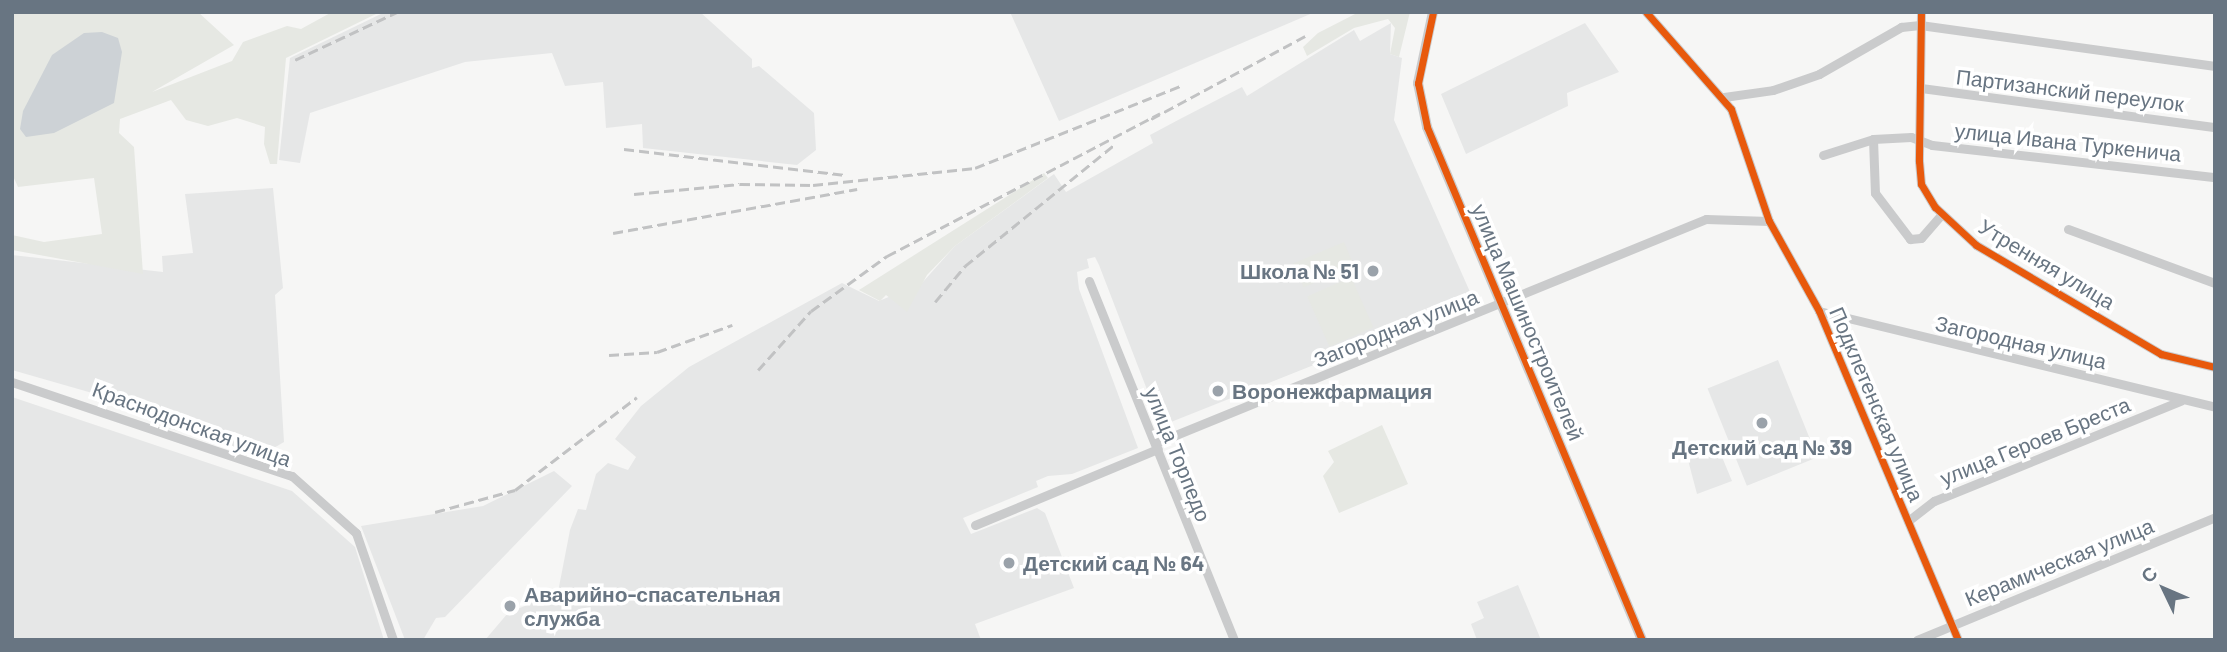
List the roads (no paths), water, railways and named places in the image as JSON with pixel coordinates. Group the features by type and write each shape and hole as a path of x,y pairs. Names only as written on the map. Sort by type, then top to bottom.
{"street":[{"name":"улица Машиностроителей","path":"1433,12 1419,97 1643,640"},
{"name":"Подклетенская улица","path":"1646,12 1724,97 1769,221 1819,311 1958,640"},
{"name":"Утренняя улица","path":"1921,12 1921,184 1942,214 1976,245 2161,354 2215,367"},
{"path":"1724,97 1773,90 1819,74 1901,27 1920,25"},
{"name":"Партизанский переулок","path":"1920,25 2215,66"},
{"name":"Партизанский переулок","path":"1921,88 2215,127"},
{"path":"1823,155 1872,139 1919,139"},
{"path":"1872,139 1875,192 1910,239 1921,237 1942,214"},
{"name":"улица Ивана Туркенича","path":"1919,139 2215,177"},
{"name":"Загородная улица","path":"975,525 1157,446 1706,219 1769,221"},
{"path":"2068,229 2215,283"},
{"name":"улица Торпедо","path":"1089,281 1234,640"},
{"name":"Загородная улица","path":"1819,311 2180,401 2215,407"},
{"name":"Краснодонская улица","path":"12,382 292,476 356,533 393,640"},
{"name":"улица Героев Бреста","path":"1908,521 1934,501 2180,401"},
{"name":"Керамическая улица","path":"1917,640 2215,517"}],"railway":[{"path":"295,60 397,12"},
{"path":"1151,119 1305,36"},
{"path":"634,194 740,184 813,185 975,168 1183,85"},
{"path":"758,370 811,311 887,256 1160,113"},
{"path":"935,302 965,266 1114,145"},
{"path":"624,149 845,175"},
{"path":"613,233 857,189"},
{"path":"609,355 657,352 732,325"},
{"path":"435,512 515,490 637,397"}],"place":[{"name":"Школа № 51","path":"1373,271"},
{"name":"Воронежфармация","path":"1218,391"},
{"name":"Детский сад № 39","path":"1762,423"},
{"name":"Детский сад № 64","path":"1009,563"},
{"name":"Аварийно-спасательная служба","path":"510,606"}]}
